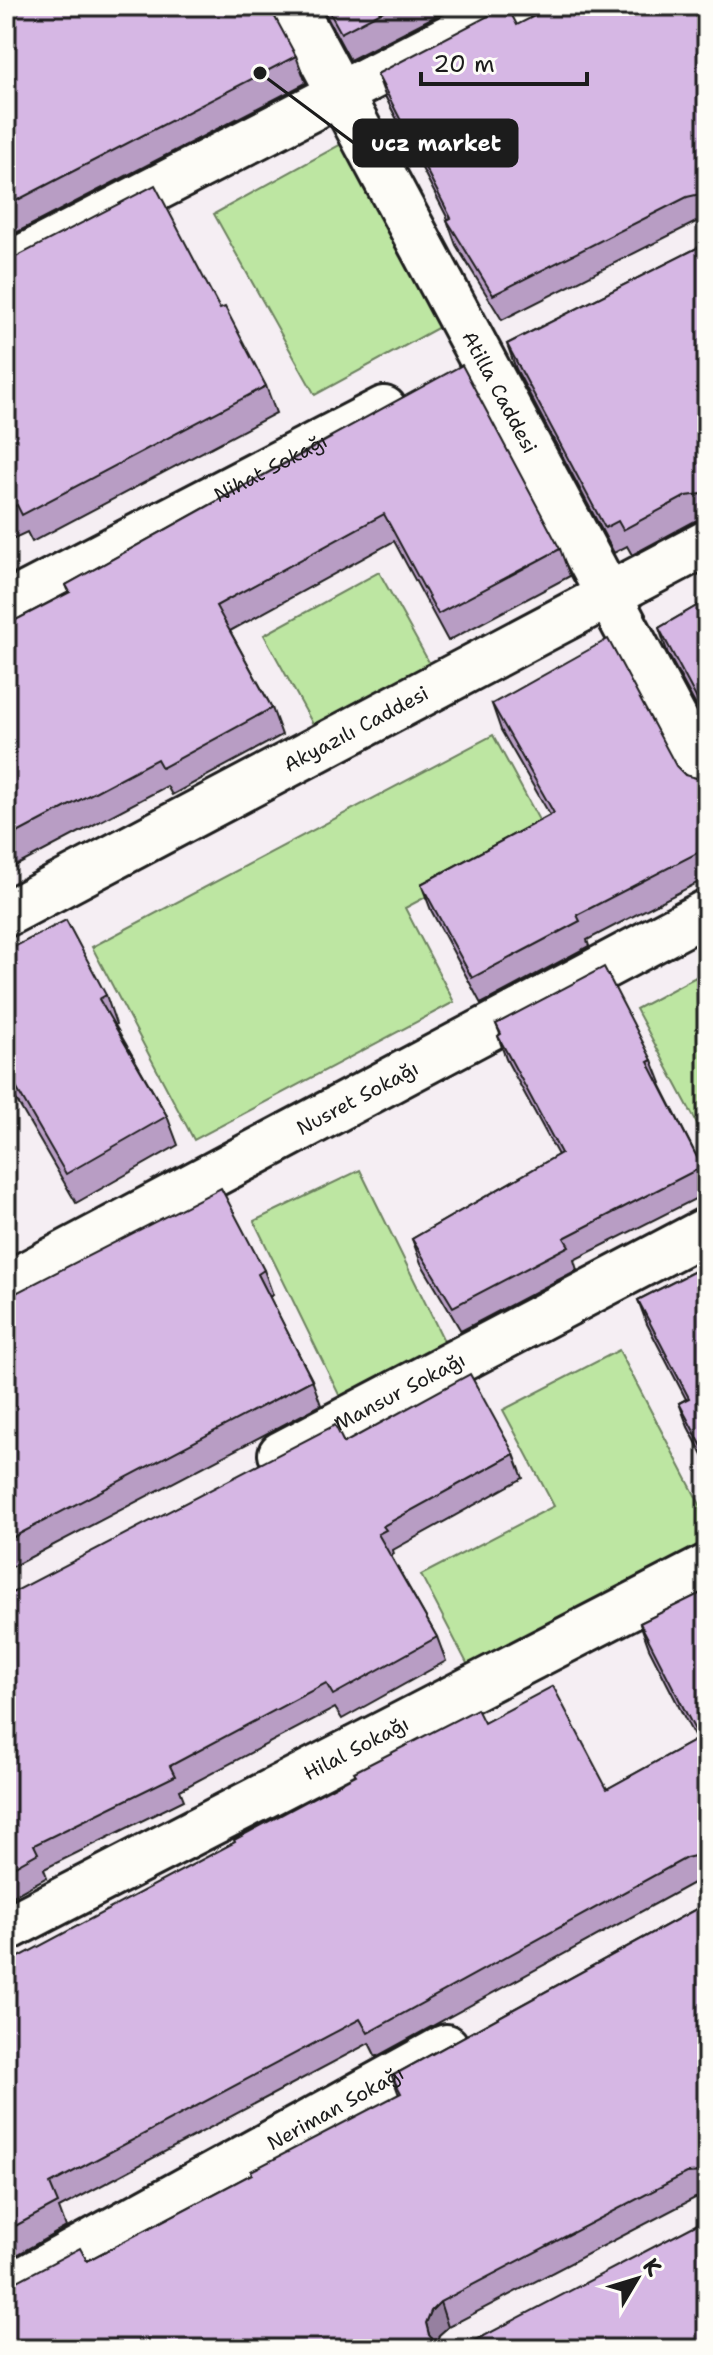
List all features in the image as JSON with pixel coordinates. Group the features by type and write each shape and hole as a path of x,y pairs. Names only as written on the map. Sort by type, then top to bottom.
{"street":[{"name":"Atilla Caddesi","path":"293,6 707,779"},
{"path":"6,266 510,6"},
{"name":"Nihat Sokağı","path":"6,605 412,394"},
{"name":"Akyazılı Caddesi","path":"6,914 707,543"},
{"name":"Nusret Sokağı","path":"6,1285 707,912"},
{"name":"Mansur Sokağı","path":"244,1473 707,1230"},
{"name":"Hilal Sokağı","path":"6,1929 707,1567"},
{"name":"Neriman Sokağı","path":"6,2289 483,2027"}],"green space":[{"path":"343,143 443,325 315,395 214,214"},
{"path":"379,572 430,664 315,728 264,635"},
{"path":"493,735 546,833 405,908 454,1002 194,1140 92,947"},
{"path":"707,971 707,1142 636,1009"},
{"path":"360,1170 448,1349 342,1401 254,1221"},
{"path":"619,1350 707,1518 707,1551 472,1673 421,1575 554,1506 503,1410"}],"building":[{"path":"6,6 269,6 296,56 6,206"},
{"path":"326,6 393,6 341,33"},
{"path":"507,6 517,25 554,6 707,6 707,197 700,194 687,197 493,295 447,220 451,218 377,74"},
{"path":"155,185 220,309 225,307 266,386 22,515 17,505 6,510 6,262"},
{"path":"707,243 707,491 686,496 623,530 618,521 605,528 507,344"},
{"path":"462,365 560,549 438,614 384,514 216,606 272,708 162,768 157,759 6,839 6,625 70,592 66,585"},
{"path":"707,600 707,718 659,628"},
{"path":"608,639 676,766 685,775 696,778 707,776 707,848 577,915 580,921 472,978 421,884 554,813 492,704"},
{"path":"66,920 106,995 99,999 167,1116 66,1174 6,1070 6,951"},
{"path":"604,967 702,1167 564,1238 569,1246 453,1307 412,1239 561,1153 498,1036 501,1034 496,1024"},
{"path":"221,1188 264,1270 258,1274 312,1380 6,1541 6,1298"},
{"path":"707,1265 707,1456 679,1403 689,1398 638,1300"},
{"path":"470,1374 514,1454 383,1526 386,1530 378,1534 437,1637 333,1695 326,1683 170,1766 175,1776 34,1845 38,1853 6,1871 6,1596 335,1425 344,1443"},
{"path":"707,1590 707,1857 686,1858 368,2033 360,2019 50,2184 58,2203 6,2231 6,1964 235,1842 356,1775 354,1772 477,1709 484,1723 553,1686 607,1789 699,1738 640,1623"},
{"path":"707,1903 707,2170 687,2173 440,2302 431,2311 426,2323 429,2335 437,2345 448,2349 6,2349 6,2287 80,2248 87,2261 401,2093 392,2076"},
{"path":"707,2219 707,2349 452,2349 463,2347"}],"place":[{"name":"ucz market","path":"260,73"}]}
